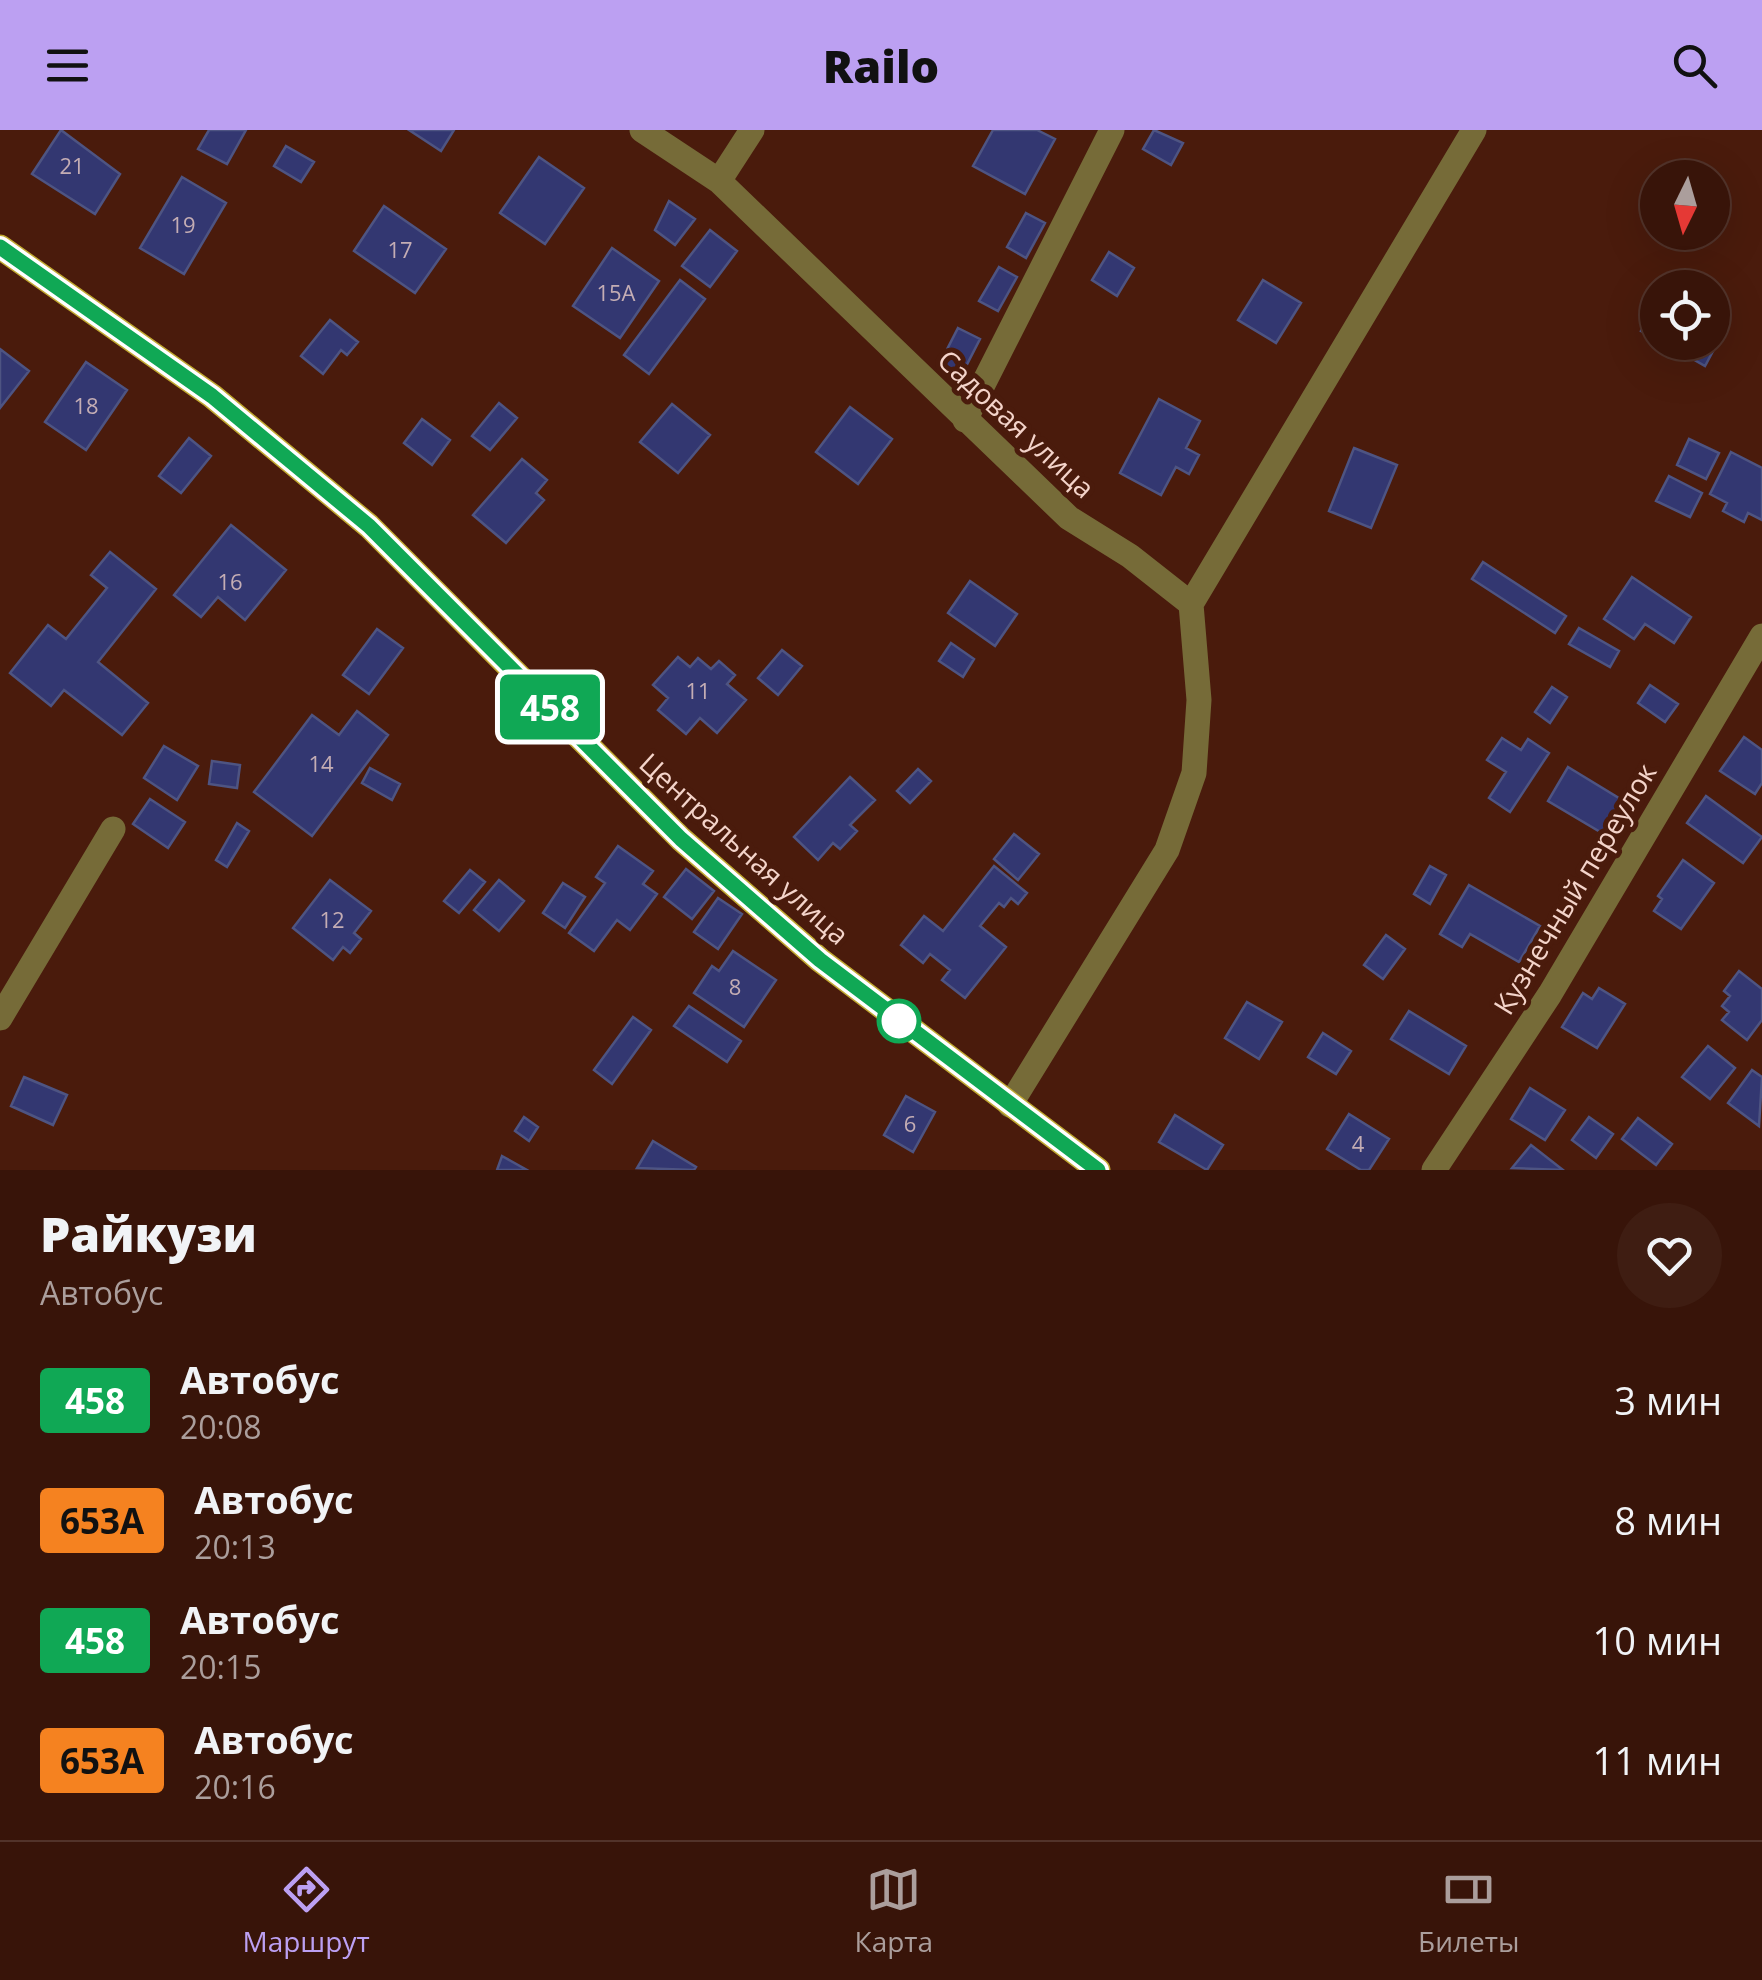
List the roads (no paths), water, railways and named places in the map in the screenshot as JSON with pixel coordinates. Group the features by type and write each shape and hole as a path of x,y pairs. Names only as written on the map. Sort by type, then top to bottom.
{"main road":[{"name":"Центральная улица","path":"0,248 212,396 369,526 681,839 820,960 1098,1170"}],"street":[{"name":"Садовая улица","path":"642,130 718,182 1069,518 1130,556 1191,604"},
{"path":"718,182 752,130"},
{"path":"965,420 1112,130"},
{"path":"1010,1105 1167,850 1194,773 1199,700 1191,604 1474,130"},
{"name":"Кузнечный переулок","path":"1434,1170 1550,994 1762,636"},
{"path":"0,1018 113,828"}]}
